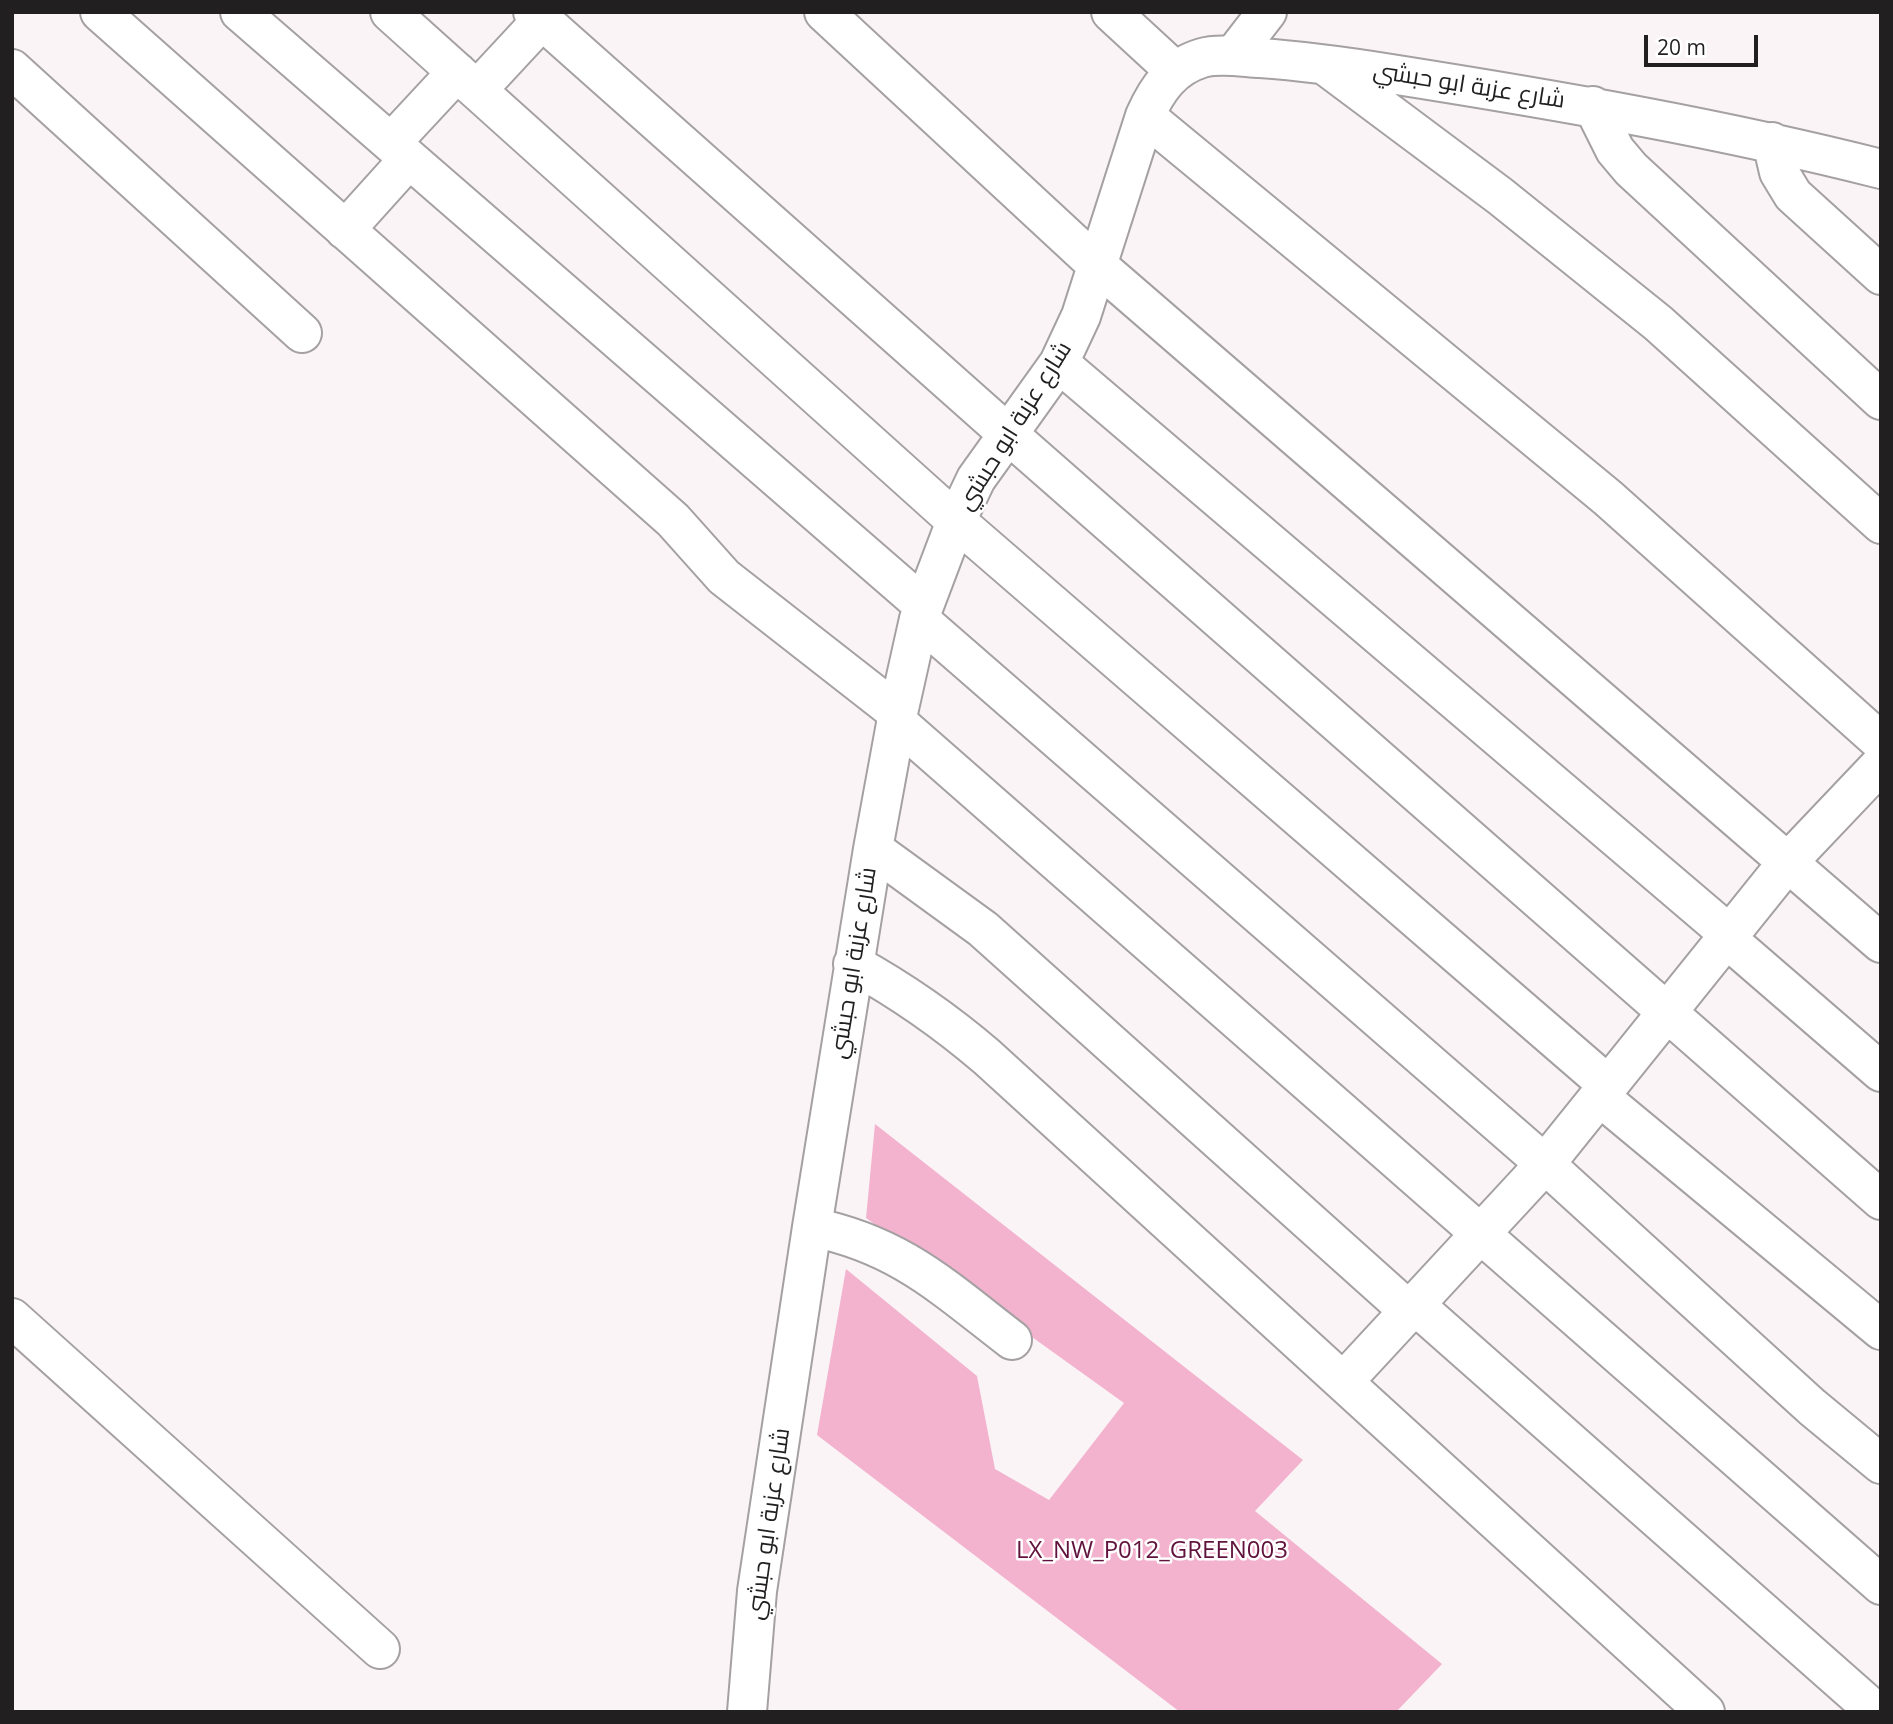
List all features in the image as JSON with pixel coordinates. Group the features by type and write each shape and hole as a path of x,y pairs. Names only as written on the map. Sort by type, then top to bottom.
{"street":[{"path":"100,12 673,520 724,577 897,717 1881,1585"},
{"path":"240,12 1545,1164 1812,1407 1881,1464"},
{"path":"390,12 956,521 1604,1091 1881,1330"},
{"path":"824,12 1097,265 1881,943"},
{"path":"1111,12 1175,71"},
{"path":"1233,56 1266,12"},
{"path":"345,230 400,151 467,81 538,16 1008,434 1881,1200"},
{"name":"شارع عزبة ابو حبشي","path":"747,1712 757,1591 811,1227 873,849 897,717 921,612 956,521 976,479 1059,363 1081,316 1144,116 1156,91 1175,71 1203,58 1233,56 1321,62 1592,106 1772,142 1881,169"},
{"path":"1321,62 1500,196 1658,323 1881,524"},
{"path":"12,69 302,333"},
{"path":"1592,106 1615,150 1631,169 1881,400"},
{"path":"1144,116 1608,498 1881,742"},
{"path":"1772,142 1779,172 1793,195 1881,275"},
{"path":"1059,363 1728,936 1881,1072"},
{"path":"1344,1381 1545,1164 1787,863 1881,764"},
{"path":"873,849 984,929 1412,1308 1875,1712"},
{"path":"853,964 900,991 966,1039 1705,1712"},
{"path":"811,1227 848,1234 883,1247 915,1266 1013,1340"},
{"path":"12,1318 380,1649"}],"green space":[{"name":"LX_NW_P012_GREEN003","path":"875,1124 1303,1460 1255,1511 1442,1664 1396,1712 1180,1712 817,1435 846,1269 977,1376 995,1469 1049,1500 1124,1403 866,1218"}]}
